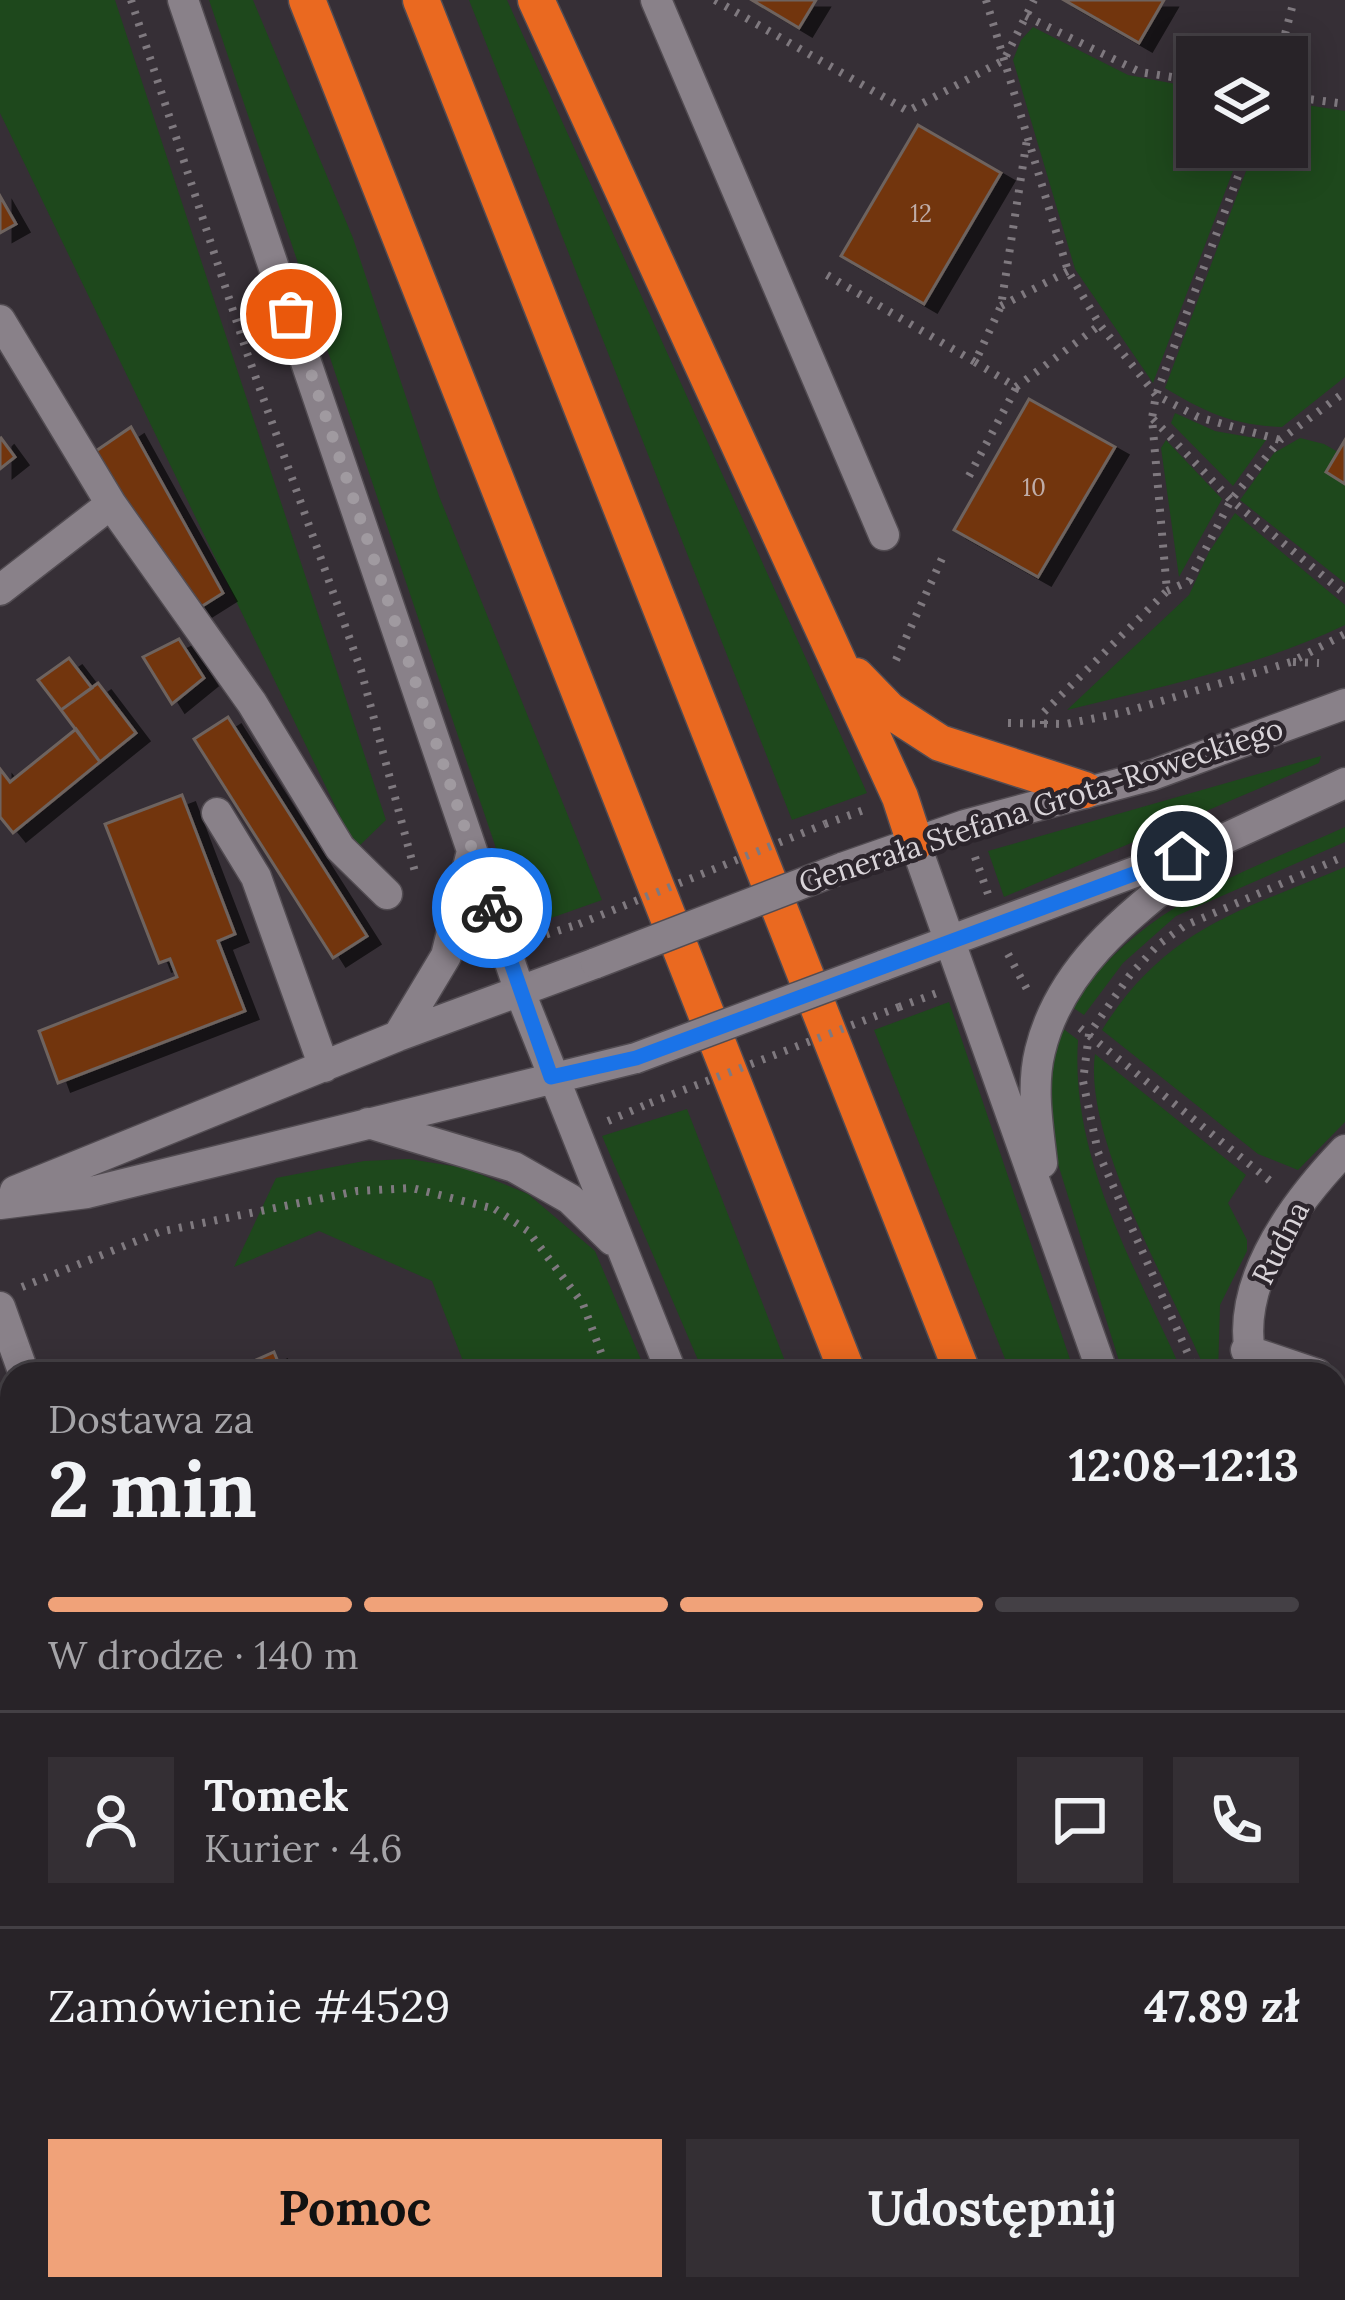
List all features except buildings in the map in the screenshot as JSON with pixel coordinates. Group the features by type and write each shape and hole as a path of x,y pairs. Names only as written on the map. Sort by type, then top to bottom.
{"highway":[{"path":"307,0 843,1362"},
{"path":"421,0 958,1362"},
{"path":"536,0 900,796 915,843"},
{"path":"837,658 889,710 940,743 1085,790"}],"street":[{"path":"183,0 520,992 667,1362"},
{"path":"656,0 884,535"},
{"path":"0,320 111,504 252,703 340,848 387,894"},
{"path":"0,590 111,504"},
{"name":"Generała Stefana Grota-Roweckiego","path":"0,1200 398,1036 842,868 1085,790 1152,775 1345,704"},
{"name":"Generała Stefana Grota-Roweckiego","path":"0,1200 87,1193 636,1058 1226,838 1345,783"},
{"path":"217,813 256,877 324,1066"},
{"path":"1046,1210 1035,1096 1040,1050 1056,1012 1082,962 1130,914 1226,838"},
{"path":"915,843 1099,1362"},
{"path":"398,1036 446,956 472,851"},
{"path":"368,1123 514,1167 570,1199 619,1246"},
{"name":"Rudna","path":"1251,1362 1257,1277 1298,1204 1345,1151"},
{"path":"10,1298 22,1362"}],"path":[{"path":"131,0 247,352 361,670 416,877"},
{"path":"715,0 908,111 1004,60 1034,0"},
{"path":"986,0 1068,271 1100,325 1156,395 1198,417 1280,440"},
{"path":"1285,36 1294,0"},
{"path":"1025,16 1140,71 1176,77"},
{"path":"1308,99 1345,104"},
{"path":"975,362 1001,306 1028,138"},
{"path":"1167,590 1152,418 1156,395 1241,168"},
{"path":"1001,306 1068,271"},
{"path":"827,275 1016,387"},
{"path":"969,476 1016,387 1100,325"},
{"path":"1044,724 1044,712 1167,590 1189,581 1231,500 1280,440 1345,392"},
{"path":"1152,418 1231,500 1345,594"},
{"path":"896,660 944,554"},
{"path":"999,722 1083,722 1125,712 1292,662 1345,634"},
{"path":"1292,662 1319,663"},
{"path":"506,947 579,924 825,824"},
{"path":"1192,1362 1097,1152 1083,1081 1089,1034 1130,975 1184,926 1345,856"},
{"path":"650,1103 899,1006"},
{"path":"1089,1034 1298,1204"},
{"path":"10,1298 159,1232 357,1191 412,1188 495,1209"}],"green space":[{"path":"0,0 115,0 386,820 356,849 0,113"},
{"path":"209,0 253,0 353,238 439,496 602,900 523,928"},
{"path":"469,0 507,0 867,793 792,820"},
{"path":"1033,27 1128,75 1176,84 1176,168 1234,168 1153,383 1075,269 1013,60"},
{"path":"1308,105 1345,111 1345,377 1282,427 1220,416 1165,388 1247,168 1308,168"},
{"path":"1175,413 1215,431 1266,440 1233,486 1171,423"},
{"path":"1300,438 1338,452 1326,472 1345,484 1345,583 1240,500 1274,453"},
{"path":"1166,440 1222,499 1179,577 1161,448"},
{"path":"1235,513 1345,605 1345,625 1243,664 1067,710 1189,595"},
{"path":"1321,756 1319,763 1004,897 988,851"},
{"path":"1345,827 1345,842 1176,916 1123,963 1084,1015 1072,1007 1098,972 1159,918 1229,878"},
{"path":"1345,867 1345,1122 1298,1170 1258,1154 1102,1030 1152,968 1179,945 1239,911"},
{"path":"949,1002 1071,1362 1006,1362 874,1030"},
{"path":"1061,1027 1078,1040 1078,1084 1095,1170 1177,1362 1119,1362 1050,1138 1046,1087"},
{"path":"1095,1054 1246,1175 1228,1203 1247,1240 1247,1251 1220,1305 1218,1362 1201,1362 1134,1215 1116,1171 1095,1089"},
{"path":"687,1109 785,1362 699,1362 602,1136"},
{"path":"409,1159 465,1168 528,1194 595,1251 642,1362 463,1362 432,1281 319,1231 234,1267 276,1178 364,1161"}],"way so far":[{"path":"291,314 492,908"}],"route":[{"path":"492,908 551,1077 636,1058 1182,856"}]}
